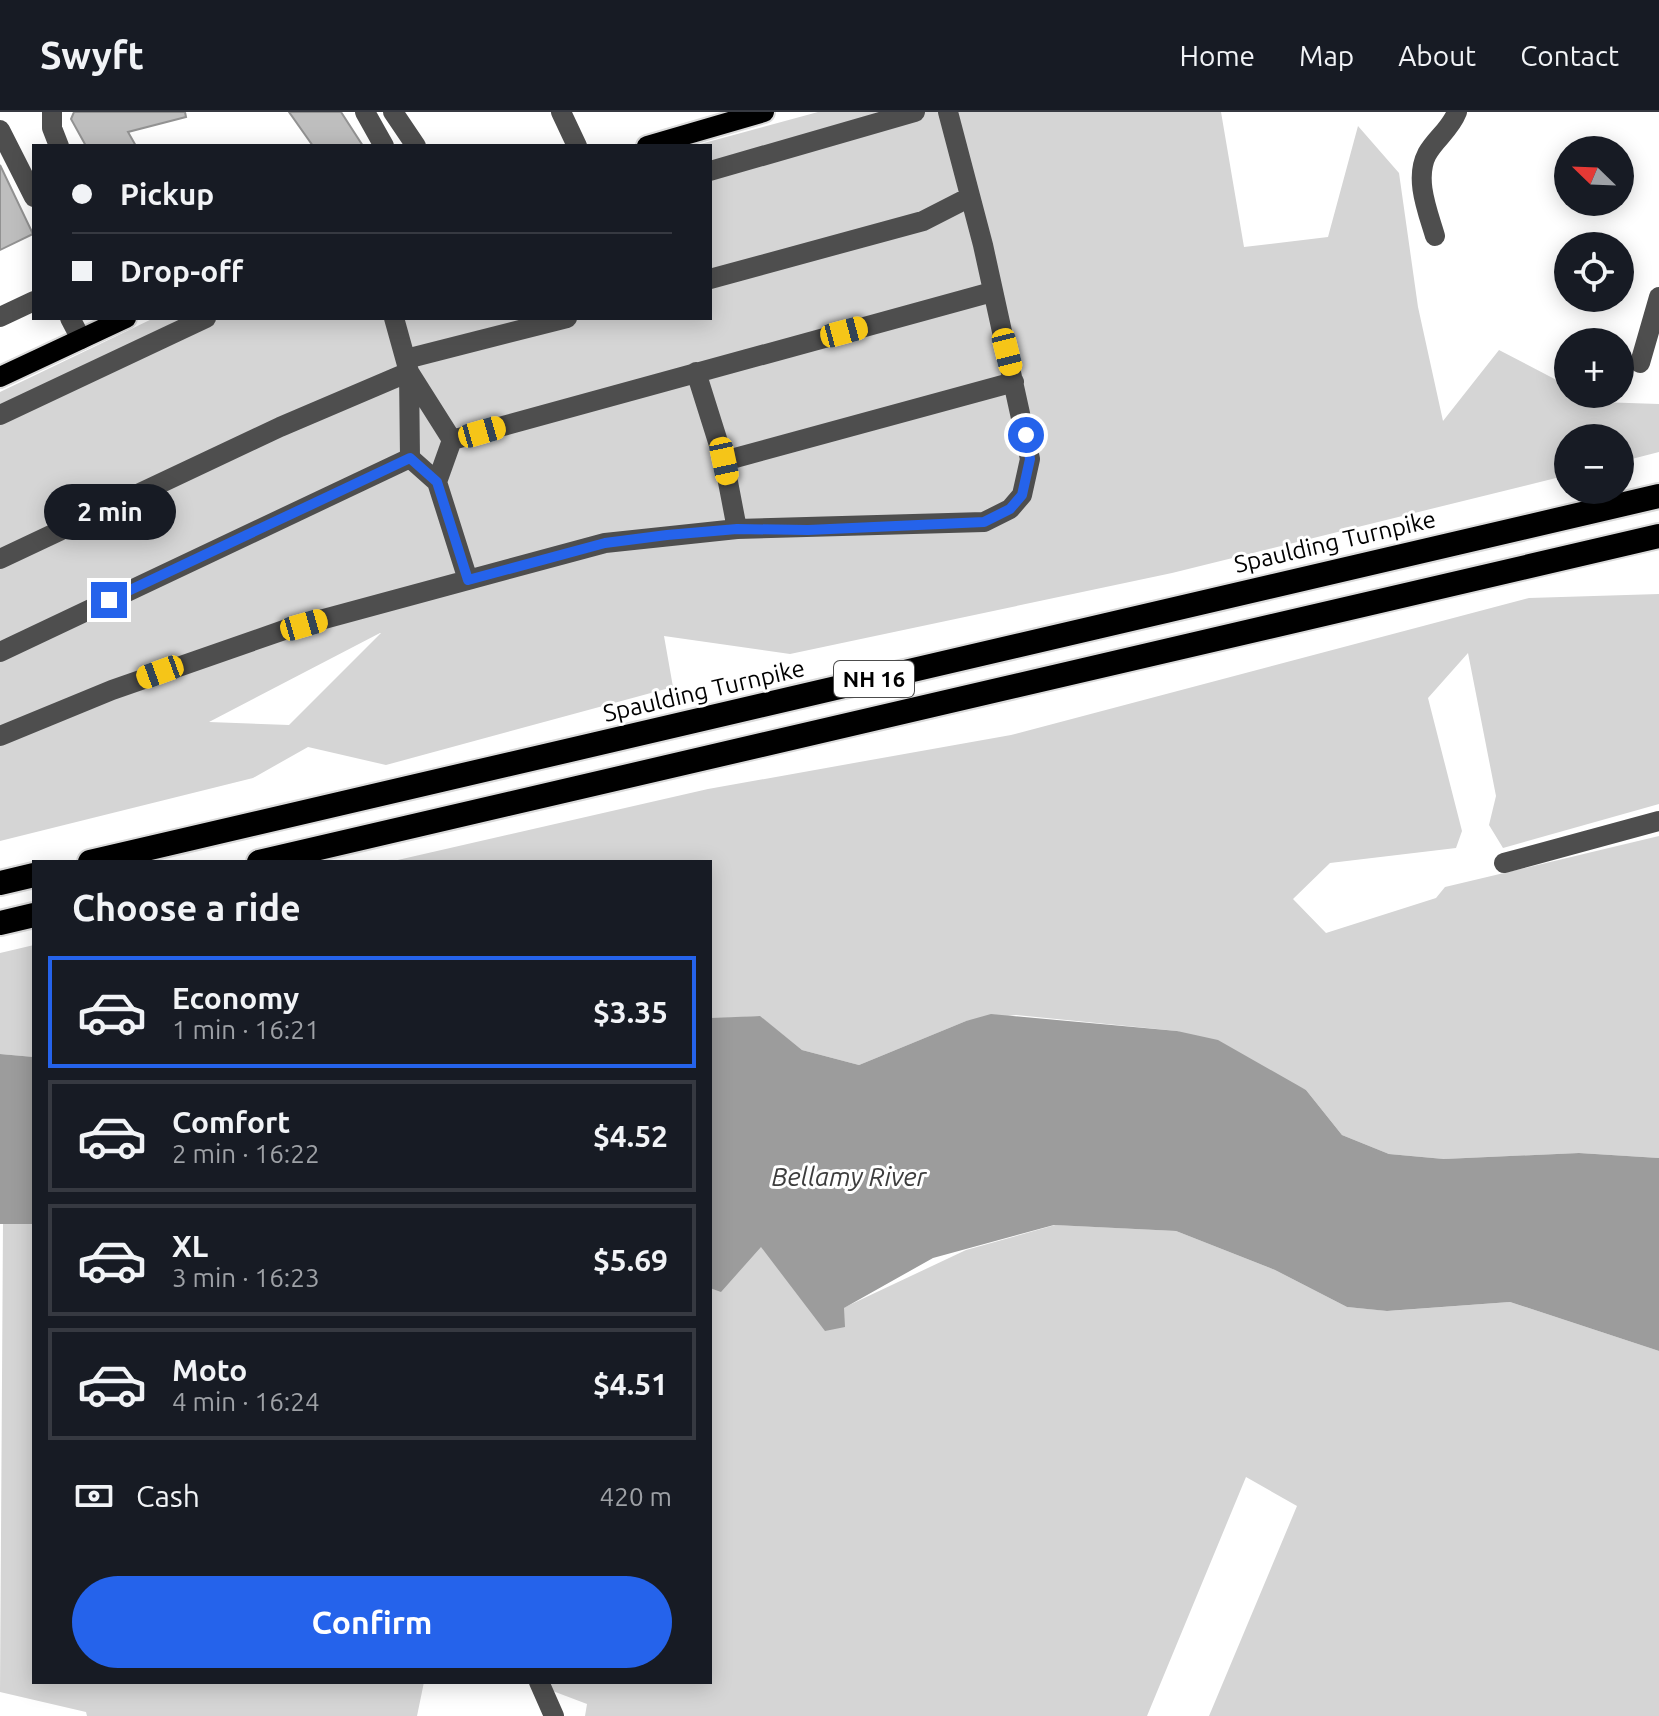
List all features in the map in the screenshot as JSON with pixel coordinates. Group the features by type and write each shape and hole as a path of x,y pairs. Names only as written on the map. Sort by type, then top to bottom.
{"highway":[{"name":"Spaulding Turnpike","path":"99,860 1659,496"},
{"name":"NH 16","path":"268,860 1659,536"},
{"path":"0,883 32,875"},
{"path":"0,923 32,915"}],"main road":[{"path":"654,144 758,113"},
{"path":"0,377 122,320"}],"street":[{"path":"52,112 52,128 58,144"},
{"path":"365,112 383,144"},
{"path":"393,112 415,144"},
{"path":"561,112 576,144"},
{"path":"712,170 915,112"},
{"path":"0,736 112,690 237,645 605,543 737,529 954,524 998,518 1022,495 1030,459 948,112"},
{"path":"1435,236 1424,196 1423,166 1427,154 1451,128 1457,112"},
{"path":"0,130 32,193"},
{"path":"712,278 923,221 970,197"},
{"path":"452,440 992,292"},
{"path":"1640,363 1659,297"},
{"path":"0,317 32,302"},
{"path":"71,320 81,339"},
{"path":"0,415 202,320"},
{"path":"395,320 407,365 410,458 437,482 468,580"},
{"path":"0,559 407,365 560,320"},
{"path":"407,365 452,440"},
{"path":"696,372 724,461 737,529"},
{"path":"724,461 1014,382"},
{"path":"437,482 452,440"},
{"path":"0,652 410,458"},
{"path":"1504,863 1659,821"},
{"path":"540,1684 554,1716"}],"shaded area":[{"path":"818,112 1221,112 1244,247 1328,237 1358,126 1399,173 1418,307 1443,421 1499,350 1554,379 1554,408 1634,408 1634,403 1659,404 1659,452 1634,458 1634,424 1554,424 1554,478 1172,573 790,654 664,636 673,687 386,765 308,747 253,778 0,841 0,392 150,320 712,320 712,144 700,144","holes":["381,633 289,725 209,722"]},
{"path":"1659,594 1659,804 1503,848 1489,825 1496,796 1468,653 1428,698 1462,831 1456,848 1330,863 1293,899 1326,933 1436,898 1445,887 1659,836 1659,1158 1579,1153 1444,1159 1389,1154 1342,1135 1306,1090 1177,1031 1016,1015 966,1021 859,1065 802,1050 759,1016 712,1019 712,860 398,860 708,789 1011,735 1529,598"},
{"path":"32,945 32,1057 0,1054 0,953"},
{"path":"3,1223 32,1224 32,1684 424,1684 417,1716 87,1716 86,1712 0,1692"},
{"path":"1055,1225 1176,1231 1275,1270 1347,1307 1388,1311 1510,1302 1659,1351 1659,1716 1209,1716 1297,1506 1246,1477 1147,1716 585,1716 587,1704 534,1684 712,1684 712,1264 761,1246 843,1308 966,1250"}],"water":[{"name":"Bellamy River","path":"991,1014 1177,1031 1218,1040 1306,1090 1342,1135 1389,1154 1444,1159 1579,1153 1659,1158 1659,1351 1510,1302 1387,1311 1347,1307 1275,1270 1176,1231 1054,1225 933,1258 844,1308 845,1327 825,1331 761,1247 721,1292 712,1289 712,1018 760,1016 802,1050 859,1065 966,1021"},
{"path":"0,1054 32,1057 32,1224 0,1224"}],"building":[{"path":"74,112 185,112 186,117 128,132 135,144 85,144 71,119"},
{"path":"289,112 341,112 362,144 312,144"},
{"path":"0,165 32,234 0,250"}],"route":[{"path":"109,600 410,458 416,467 437,482 468,580 605,543 667,535 737,529 808,530 984,522 998,518 1022,495 1030,459 1026,435"}]}
